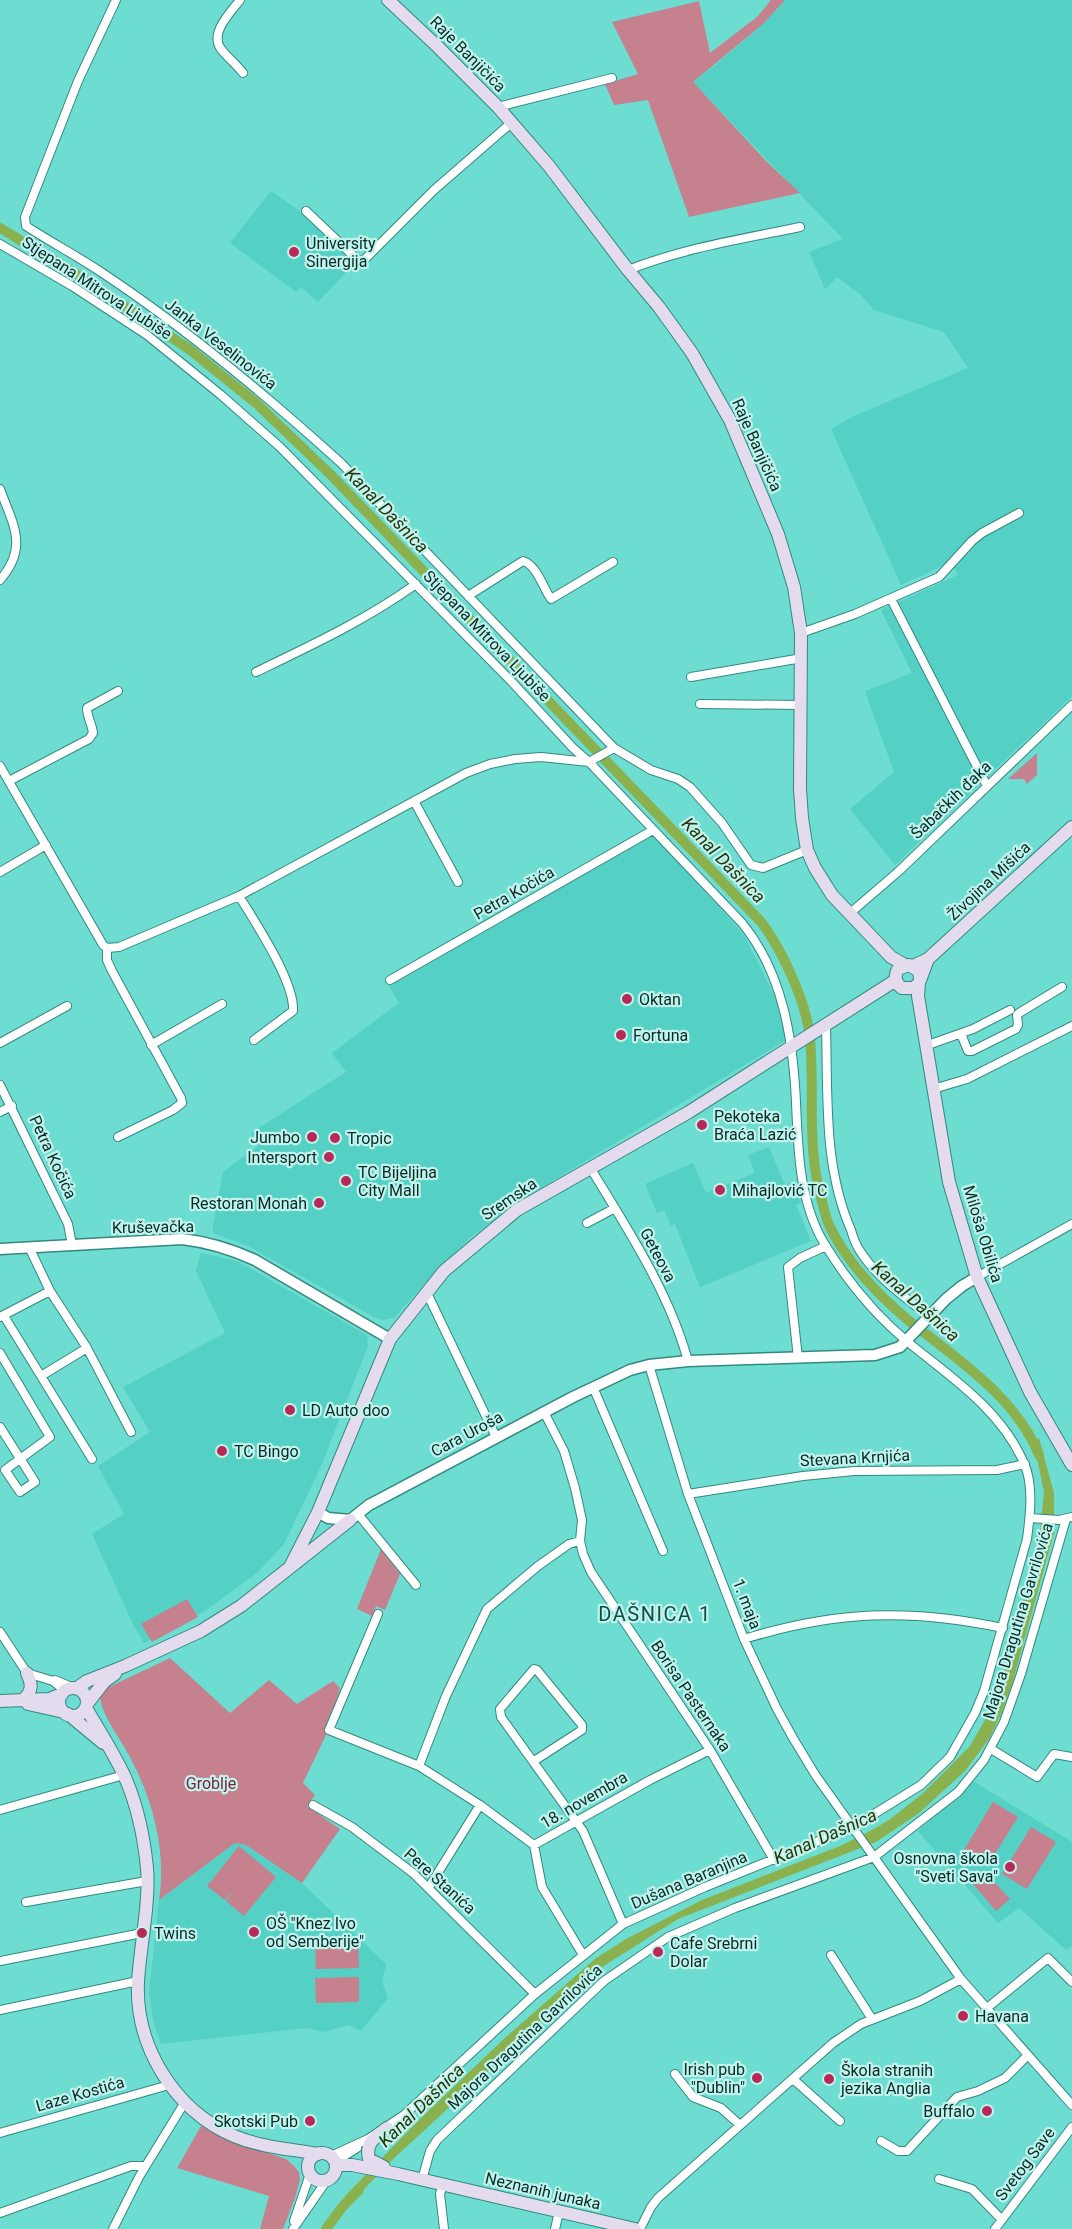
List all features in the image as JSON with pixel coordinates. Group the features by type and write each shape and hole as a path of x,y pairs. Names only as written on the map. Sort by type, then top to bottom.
{"main road":[{"name":"Raje Banjičića","path":"388,0 498,107 549,166 692,353 730,420 790,568 801,633 800,789 807,850 822,881 849,914 891,957 909,965"},
{"name":"Živojina Mišića","path":"928,959 1072,827"},
{"path":"891,957 900,983 918,996"},
{"path":"900,983 898,969 928,959"},
{"name":"Miloša Obilića","path":"928,959 920,981 918,996 928,1045 949,1182 977,1278 1030,1392 1072,1464"},
{"path":"900,983 914,988 920,981 919,971 909,965"},
{"name":"Sremska","path":"291,1565 318,1512 390,1339 426,1291 453,1263 517,1210 698,1106 883,988 900,983"},
{"path":"3,1701 49,1699 125,1666 210,1624 241,1606 354,1517"},
{"path":"3,1701 76,1715 86,1706 104,1682 125,1666"},
{"path":"23,1700 29,1695 32,1686 27,1673"},
{"path":"69,1690 85,1694 86,1706 132,1794 144,1844 147,1881 138,1994 144,2029 155,2061 169,2085 184,2102 206,2120 234,2136 273,2145 330,2165"},
{"path":"69,1690 60,1705 66,1713 109,1748"},
{"path":"309,2171 310,2160 330,2165 369,2165 368,2146 387,2128"},
{"path":"273,2145 309,2171 317,2180 330,2165"},
{"name":"Neznanih junaka","path":"369,2165 422,2180 635,2229"}],"street":[{"name":"Janka Veselinovića","path":"116,0 99,33 67,110 25,217 26,226 104,274 243,377 341,463 611,749"},
{"path":"240,0 219,29 217,41 243,74"},
{"name":"Raje Banjičića","path":"498,107 612,78"},
{"path":"306,211 361,263 434,190 511,123"},
{"path":"628,270 696,247 800,227"},
{"name":"Stjepana Mitrova Ljubiše","path":"0,244 72,286 147,335 221,394 296,461 511,681 573,748 591,760 751,934 770,969 788,1023 796,1099 797,1141 804,1190 826,1246"},
{"path":"0,489 17,537 17,547 8,569 0,580"},
{"path":"801,633 828,625 939,577 972,541 1019,513"},
{"path":"468,596 523,561 528,562 532,567 551,599 613,562"},
{"path":"256,672 363,618 416,584"},
{"path":"891,599 987,786"},
{"path":"691,677 802,658"},
{"path":"0,789 89,739 93,733 87,708 118,691"},
{"path":"700,704 801,705"},
{"name":"Šabačkih đaka","path":"849,914 899,871 1072,705"},
{"path":"0,766 103,945 107,948 119,947 239,896 466,773 490,764 515,759 541,756 591,760 611,749 651,770 678,779 690,787 722,823 751,865 763,868 807,850"},
{"path":"414,801 458,882"},
{"name":"Petra Kočića","path":"390,980 653,830"},
{"path":"0,872 46,845"},
{"path":"239,896 285,977 294,1002 293,1011 254,1040"},
{"path":"107,948 107,960 182,1103 173,1110 118,1137"},
{"path":"961,1034 966,1048 972,1051 1016,1029 1019,1013 1062,987"},
{"path":"151,1045 222,1004"},
{"path":"0,1043 67,1006"},
{"path":"928,1045 961,1034 1010,1010"},
{"path":"933,1089 967,1079 1072,1026"},
{"path":"822,1028 830,1150 834,1182 846,1220 860,1251 886,1282 929,1318"},
{"name":"Petra Kočića","path":"0,1085 68,1224 72,1245"},
{"path":"0,1112 12,1106"},
{"name":"Geteova","path":"591,1169 664,1297 681,1334 688,1361"},
{"path":"587,1223 615,1208"},
{"path":"977,1278 1072,1224"},
{"name":"Kruševačka","path":"0,1249 182,1239 203,1242 255,1260 390,1339"},
{"path":"798,1358 788,1267 800,1258 826,1246"},
{"name":"Dušana Baranjina","path":"330,2165 353,2152 409,2110 535,1994 623,1924 705,1887 853,1827 921,1785 950,1757 975,1713 1003,1628 1032,1518 1025,1464 1013,1441 976,1398 856,1291 826,1246"},
{"path":"29,1247 50,1291 87,1348 131,1432"},
{"name":"Cara Uroša","path":"354,1517 369,1504 544,1412 630,1370 649,1365 688,1361 798,1358 892,1351 909,1340 946,1299 977,1278"},
{"path":"50,1291 2,1317 92,1459"},
{"path":"426,1291 496,1437"},
{"path":"40,1376 87,1348"},
{"path":"0,1353 50,1437 22,1458 0,1427"},
{"name":"1. maja","path":"649,1365 688,1494 744,1639 777,1709 816,1776 873,1856"},
{"path":"593,1387 663,1551"},
{"name":"Borisa Pasternaka","path":"544,1412 564,1451 575,1488 582,1520 580,1541 583,1554 606,1598 711,1750 774,1860"},
{"name":"Stevana Krnjića","path":"688,1494 782,1478 854,1471 997,1470 1025,1464"},
{"path":"318,1512 328,1518 354,1517 416,1585"},
{"path":"1032,1518 1065,1519"},
{"name":"Majora Dragutina Gavrilovića","path":"422,2180 430,2151 437,2140 604,1982 627,1964 668,1937 702,1922 873,1856 958,1792 991,1749 1004,1722 1017,1688 1065,1519"},
{"path":"419,1766 446,1696 487,1610 538,1566 569,1544 580,1541"},
{"name":"18. novembra","path":"378,1614 329,1730 419,1766 480,1805 534,1845 650,1780 711,1750"},
{"path":"744,1639 816,1620 872,1615 929,1616 966,1620 1003,1628"},
{"path":"0,1632 27,1673 59,1681 69,1690"},
{"path":"534,1761 582,1730 582,1725 534,1669 500,1709 500,1712 534,1761 583,1831 623,1924"},
{"path":"991,1749 1037,1777 1054,1754 1072,1757"},
{"path":"0,1810 124,1775"},
{"name":"Pere Stanića","path":"313,1805 352,1827 429,1887 535,1994"},
{"path":"429,1887 480,1805"},
{"path":"534,1845 542,1887 583,1955"},
{"path":"873,1856 962,1979 1072,2105"},
{"path":"26,1902 147,1881"},
{"path":"0,1961 142,1933"},
{"path":"831,1955 872,2019"},
{"path":"987,2008 1048,1958 1072,1982"},
{"path":"640,2229 657,2198 842,2037 861,2024 920,2001 962,1979"},
{"path":"0,2010 138,1982"},
{"path":"881,2141 898,2151 907,2151 957,2097 978,2091 1005,2078 1028,2055"},
{"path":"675,2074 693,2097 722,2108 740,2125"},
{"path":"793,2079 840,2121"},
{"name":"Laze Kostića","path":"0,2133 49,2117 169,2085"},
{"path":"1062,2093 1072,2093"},
{"path":"113,2229 145,2166 184,2102"},
{"name":"Svetog Save","path":"995,2229 1072,2127"},
{"path":"292,2229 330,2165"},
{"path":"0,2213 131,2166 145,2166"},
{"path":"292,2229 309,2171"},
{"name":"Svetog Save","path":"939,2179 972,2189 1002,2220"},
{"path":"441,2228 442,2184"},
{"path":"555,2229 560,2212"}],"shaded area":[{"path":"785,0 1072,0 1072,696 895,865 850,809 894,772 865,691 912,673 881,610 958,575 951,562 901,585 831,429 854,416 968,368 944,332 874,310 861,295 837,277 825,289 809,252 843,239 693,82 763,24"},
{"name":"University Sinergija","path":"271,191 301,212 356,262 318,302 301,287 296,292 230,243"},
{"path":"654,835 744,935 785,1021 786,1040 524,1198 471,1237 433,1274 394,1318 382,1320 374,1317 248,1246 213,1233 223,1172 258,1146 251,1133 346,1072 332,1053 399,1003 389,986"},
{"path":"769,1147 785,1185 794,1182 798,1186 803,1201 796,1205 811,1241 700,1287 675,1224 671,1226 664,1210 657,1213 645,1184 693,1163 706,1193 755,1173 748,1155"},
{"path":"201,1253 237,1261 367,1335 368,1346 322,1464 284,1544 258,1572 205,1611 144,1643 92,1534 124,1514 98,1466 150,1432 123,1387 225,1333 196,1271"},
{"path":"1039,1438 1054,1493 1054,1533 1012,1684 989,1739 965,1771 919,1813 876,1842 678,1919 583,1979 518,2044 391,2161 352,2202 345,2196 422,2117 506,2037 596,1958 628,1938 702,1900 840,1846 870,1831 889,1820 922,1794 970,1746 997,1699 1039,1542 1044,1492 1038,1463 1030,1444"},
{"name":"Osnovna škola \"Sveti Sava\"","path":"973,1781 1072,1842 1072,1946 1066,1950 1019,1908 998,1923 918,1831"},
{"name":"OŠ \"Knez Ivo od Semberije\"","path":"235,1843 246,1845 302,1883 386,1964 382,1982 388,1998 361,2031 349,2025 323,2032 307,2028 161,2044 154,2024 149,1993 159,1900"}],"green space":[{"path":"771,0 785,0 763,24 693,82 766,161 800,193 689,217 648,100 614,105 605,84 638,74 612,22 699,1 710,53 757,17"},
{"path":"1037,753 1037,775 1027,784 1024,779 1008,779"},
{"path":"381,1549 400,1574 385,1610 376,1606 372,1616 357,1609"},
{"path":"187,1599 198,1617 152,1642 141,1624"},
{"name":"Groblje","path":"170,1658 230,1713 269,1680 297,1704 333,1681 340,1688 326,1735 303,1783 315,1795 307,1806 340,1829 302,1883 246,1845 235,1843 159,1900 161,1862 150,1805 136,1769 107,1719 100,1698 107,1688"},
{"path":"993,1802 1018,1817 988,1865 964,1850"},
{"path":"1031,1827 1056,1842 1027,1889 1002,1874"},
{"path":"239,1846 276,1877 244,1916 226,1901 234,1890 225,1900 207,1886"},
{"path":"986,1873 1010,1899 996,1911 973,1884"},
{"path":"358,1943 359,1968 316,1969 315,1944"},
{"path":"359,1977 359,2002 316,2003 315,1978"},
{"path":"201,2126 238,2143 286,2159 299,2172 300,2179 295,2198 283,2229 260,2229 269,2196 177,2168"}],"waterway":[{"name":"Kanal Dašnica","path":"0,228 68,269 189,349 256,403 330,474 762,923 793,978 808,1025 814,1161 826,1218 837,1241 854,1266 885,1300 983,1380 1000,1397 1029,1434 1039,1455"},
{"name":"Kanal Dašnica","path":"326,2229 343,2206 359,2190"}],"place":[{"name":"University Sinergija","path":"294,252"},
{"name":"Oktan","path":"627,999"},
{"name":"Fortuna","path":"621,1035"},
{"name":"Pekoteka Braća Lazić","path":"702,1125"},
{"name":"Jumbo","path":"312,1137"},
{"name":"Tropic","path":"335,1138"},
{"name":"Intersport","path":"329,1157"},
{"name":"TC Bijeljina City Mall","path":"346,1181"},
{"name":"Mihajlović TC","path":"720,1190"},
{"name":"Restoran Monah","path":"319,1203"},
{"name":"LD Auto doo","path":"290,1410"},
{"name":"TC Bingo","path":"222,1451"},
{"name":"Osnovna škola \"Sveti Sava\"","path":"1010,1867"},
{"name":"OŠ \"Knez Ivo od Semberije\"","path":"254,1932"},
{"name":"Twins","path":"142,1933"},
{"name":"Cafe Srebrni Dolar","path":"658,1952"},
{"name":"Havana","path":"963,2016"},
{"name":"Irish pub \"Dublin\"","path":"757,2078"},
{"name":"Škola stranih jezika Anglia","path":"829,2079"},
{"name":"Buffalo","path":"987,2111"},
{"name":"Skotski Pub","path":"310,2121"}],"district":[{"name":"DAŠNICA 1","path":"655,1614"}]}
